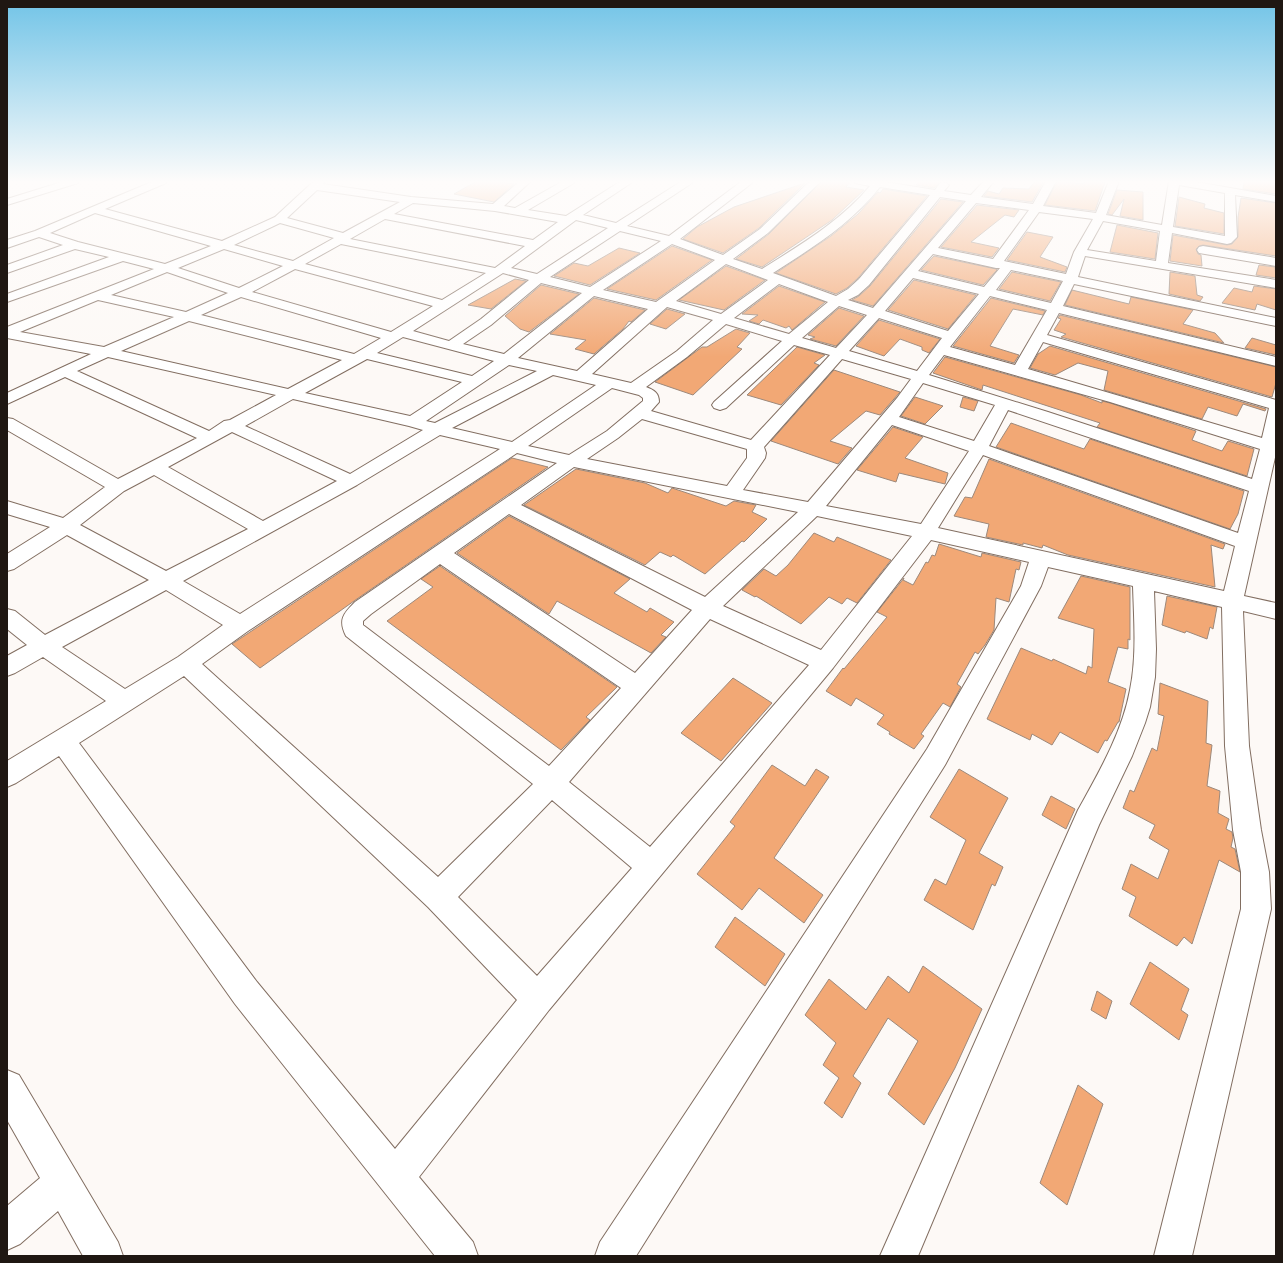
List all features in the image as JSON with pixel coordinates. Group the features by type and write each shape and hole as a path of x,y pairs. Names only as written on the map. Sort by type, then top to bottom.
{"street":[{"path":"59,240 166,268 240,293 398,334 580,377 634,388 651,396 651,402 640,412 590,450 571,461 363,608 353,617 352,624 354,630 551,783 651,866"},
{"path":"205,240 445,305"},
{"path":"7,333 235,240"},
{"path":"11,393 66,372 106,352 240,293 339,240"},
{"path":"351,240 722,319 1004,403 1259,488"},
{"path":"514,240 535,244"},
{"path":"7,564 66,526 118,487 209,436 360,357 499,271 541,240"},
{"path":"451,346 486,322 538,279 598,240"},
{"path":"413,422 507,359 592,291 670,240 837,301 951,336"},
{"path":"580,377 662,305 752,240"},
{"path":"763,274 816,240"},
{"path":"720,405 792,339 837,301 853,292 864,282 898,240"},
{"path":"755,446 876,313 938,240"},
{"path":"438,897 551,783 707,608 813,509 903,401 941,349 987,291 1017,240"},
{"path":"1019,372 1070,280 1080,252 1087,240"},
{"path":"1161,266 1169,245 1168,240"},
{"path":"7,269 74,245"},
{"path":"1188,248 1276,262"},
{"path":"930,250 1276,322"},
{"path":"1080,252 1161,266 1208,283 1276,284"},
{"path":"7,298 122,257"},
{"path":"909,273 1244,353 1276,362"},
{"path":"634,388 682,354 722,319 777,280"},
{"path":"1204,307 1208,283"},
{"path":"97,296 360,357 475,381"},
{"path":"7,333 106,352 413,422 571,461 926,532 1276,611"},
{"path":"1039,337 1276,405"},
{"path":"941,349 1116,399 1269,446"},
{"path":"7,667 351,481 437,429 551,370"},
{"path":"66,372 209,436"},
{"path":"7,775 186,663 240,625 515,447 610,383"},
{"path":"396,1177 538,999 825,662 926,532 979,448 1004,403"},
{"path":"1173,1256 1256,909 1255,872 1247,830 1237,746 1232,600 1269,446 1276,410"},
{"path":"640,412 755,446"},
{"path":"888,419 979,448 1140,504 1246,543"},
{"path":"7,423 118,487"},
{"path":"230,425 351,481"},
{"path":"731,494 756,458 757,453 755,446"},
{"path":"154,467 263,529"},
{"path":"508,506 707,608 825,662"},
{"path":"7,507 66,526 167,581 240,625"},
{"path":"439,553 637,687"},
{"path":"614,1256 936,757 1027,593 1041,558"},
{"path":"899,1256 1088,820 1133,723 1142,690 1146,641 1143,580"},
{"path":"7,617 44,646 124,701"},
{"path":"186,663 438,897 538,999"},
{"path":"62,740 246,993 459,1256"},
{"path":"7,1087 104,1256"},
{"path":"7,1231 62,1183"}],"building":[{"path":"686,240 742,240 723,253"},
{"path":"761,240 802,240 762,267 736,259"},
{"path":"825,240 890,240 858,278 847,288 836,294 776,273"},
{"path":"908,240 930,240 873,306 852,300 870,286"},
{"path":"947,240 974,240 971,242 999,248 992,257 941,247"},
{"path":"1021,240 1051,240 1040,257 1067,267 1065,272 1007,260"},
{"path":"1113,240 1157,240 1155,259 1110,252"},
{"path":"1172,240 1200,240 1227,245 1232,244 1235,240 1276,240 1276,256 1203,245 1196,249 1198,254 1201,255 1202,266 1170,261"},
{"path":"672,246 712,260 656,300 607,289"},
{"path":"619,248 640,253 590,285 554,276 574,263 588,266"},
{"path":"934,256 997,270 983,285 921,270"},
{"path":"1259,265 1275,267 1276,278 1256,275"},
{"path":"726,266 765,280 724,310 679,300"},
{"path":"1012,272 1061,282 1050,301 999,289"},
{"path":"1170,272 1195,276 1197,295 1203,297 1200,301 1169,294"},
{"path":"515,279 526,281 491,309 468,305"},
{"path":"914,280 976,295 948,329 888,310"},
{"path":"541,285 579,294 529,332 520,329 505,316"},
{"path":"779,286 825,302 792,330 789,326 786,328 763,320 759,324 749,321 758,315 742,314"},
{"path":"1254,286 1276,289 1276,310 1257,304 1255,310 1222,303 1234,288 1252,292"},
{"path":"1072,290 1129,304 1131,297 1193,310 1183,324 1215,333 1224,343 1065,305"},
{"path":"594,298 645,310 631,322 629,321 623,329 594,354 575,349 586,340 550,334"},
{"path":"991,298 1045,311 1043,315 1013,309 990,346 1019,355 1014,363 953,346"},
{"path":"839,308 864,316 836,346 810,339 815,337 808,335"},
{"path":"667,309 685,314 666,329 650,324"},
{"path":"1060,315 1276,367 1276,383 1272,397 1061,337 1066,334 1054,330 1061,319 1058,318"},
{"path":"879,320 940,339 929,353 922,350 922,347 900,339 884,356 856,346"},
{"path":"736,329 750,333 737,347 742,349 693,395 655,382 702,347 707,347"},
{"path":"1252,338 1276,345 1276,355 1245,348"},
{"path":"1050,346 1266,409 1265,411 1243,404 1237,416 1208,407 1202,419 1104,390 1108,371 1078,363 1055,375 1030,368 1038,354"},
{"path":"797,347 825,355 814,363 819,365 781,405 747,395"},
{"path":"945,357 1081,395 1102,403 1102,401 1110,403 1196,431 1192,440 1222,451 1228,441 1254,449 1247,476 1097,427 1100,423 983,385 982,390 933,373"},
{"path":"834,370 900,392 880,415 866,411 830,441 852,448 838,464 771,441"},
{"path":"915,397 943,406 925,424 901,416"},
{"path":"963,397 978,401 974,411 960,407"},
{"path":"1011,423 1084,449 1090,439 1244,491 1238,514 1230,529 996,447"},
{"path":"893,427 923,437 905,458 948,473 945,484 899,473 896,482 857,470"},
{"path":"512,458 548,467 260,668 232,644"},
{"path":"989,459 1225,544 1223,549 1211,545 1215,587 1068,555 1043,545 1042,548 1023,543 1023,545 986,537 989,524 954,516 965,497 972,498"},
{"path":"576,469 645,483 668,493 672,488 726,506 734,501 756,505 752,512 767,519 744,542 742,541 705,574 673,555 671,557 660,552 645,565 524,505"},
{"path":"509,516 630,579 614,593 647,612 650,608 674,622 661,635 666,637 651,653 557,601 549,614 457,553"},
{"path":"814,533 834,542 837,537 891,560 857,603 847,598 842,604 829,597 801,624 756,596 755,597 742,590 764,569 776,576 788,565"},
{"path":"939,544 981,557 982,553 1021,562 1019,570 1016,569 1009,602 996,598 994,630 978,654 975,652 957,684 961,687 950,707 943,703 921,734 924,736 914,749 889,734 890,732 877,724 884,715 856,698 851,706 826,691 843,668 844,669 887,617 877,612 904,578 903,580 913,585 926,562 928,563 932,555 935,556"},
{"path":"440,566 617,687 586,717 590,720 561,750 387,621 433,587 421,579"},
{"path":"1081,576 1130,587 1130,640 1128,639 1128,649 1118,647 1108,682 1126,689 1119,722 1107,741 1105,740 1098,753 1060,732 1052,745 1032,734 1030,740 987,719 1021,648 1052,661 1053,659 1086,674 1088,666 1092,668 1094,629 1058,618"},
{"path":"1167,596 1217,607 1213,629 1210,627 1207,639 1186,631 1185,633 1162,625"},
{"path":"733,678 772,703 721,761 681,733"},
{"path":"1160,683 1208,701 1206,743 1212,745 1207,786 1220,791 1218,813 1229,819 1226,829 1232,832 1233,838 1231,847 1235,849 1240,872 1219,860 1192,944 1184,937 1177,946 1129,916 1136,897 1122,889 1131,864 1158,879 1169,850 1149,838 1155,825 1123,808 1130,790 1134,792 1152,748 1157,751 1164,716 1158,714"},
{"path":"772,765 805,786 816,769 829,777 774,858 823,895 804,923 759,888 742,910 697,874 735,826 730,822"},
{"path":"959,769 1008,798 979,853 1003,867 995,886 992,884 973,930 924,900 935,879 946,885 966,840 930,817"},
{"path":"1051,796 1075,809 1066,829 1042,815"},
{"path":"735,917 785,954 765,986 715,947"},
{"path":"1150,962 1189,989 1181,1010 1188,1015 1179,1040 1130,1004"},
{"path":"923,966 982,1009 955,1068 924,1125 888,1094 918,1041 888,1018 853,1076 861,1083 842,1118 824,1103 839,1078 823,1065 836,1043 805,1015 829,979 866,1010 888,976 909,993"},
{"path":"1097,991 1112,1001 1106,1019 1091,1010"},
{"path":"1078,1085 1103,1104 1067,1205 1040,1183"}]}
